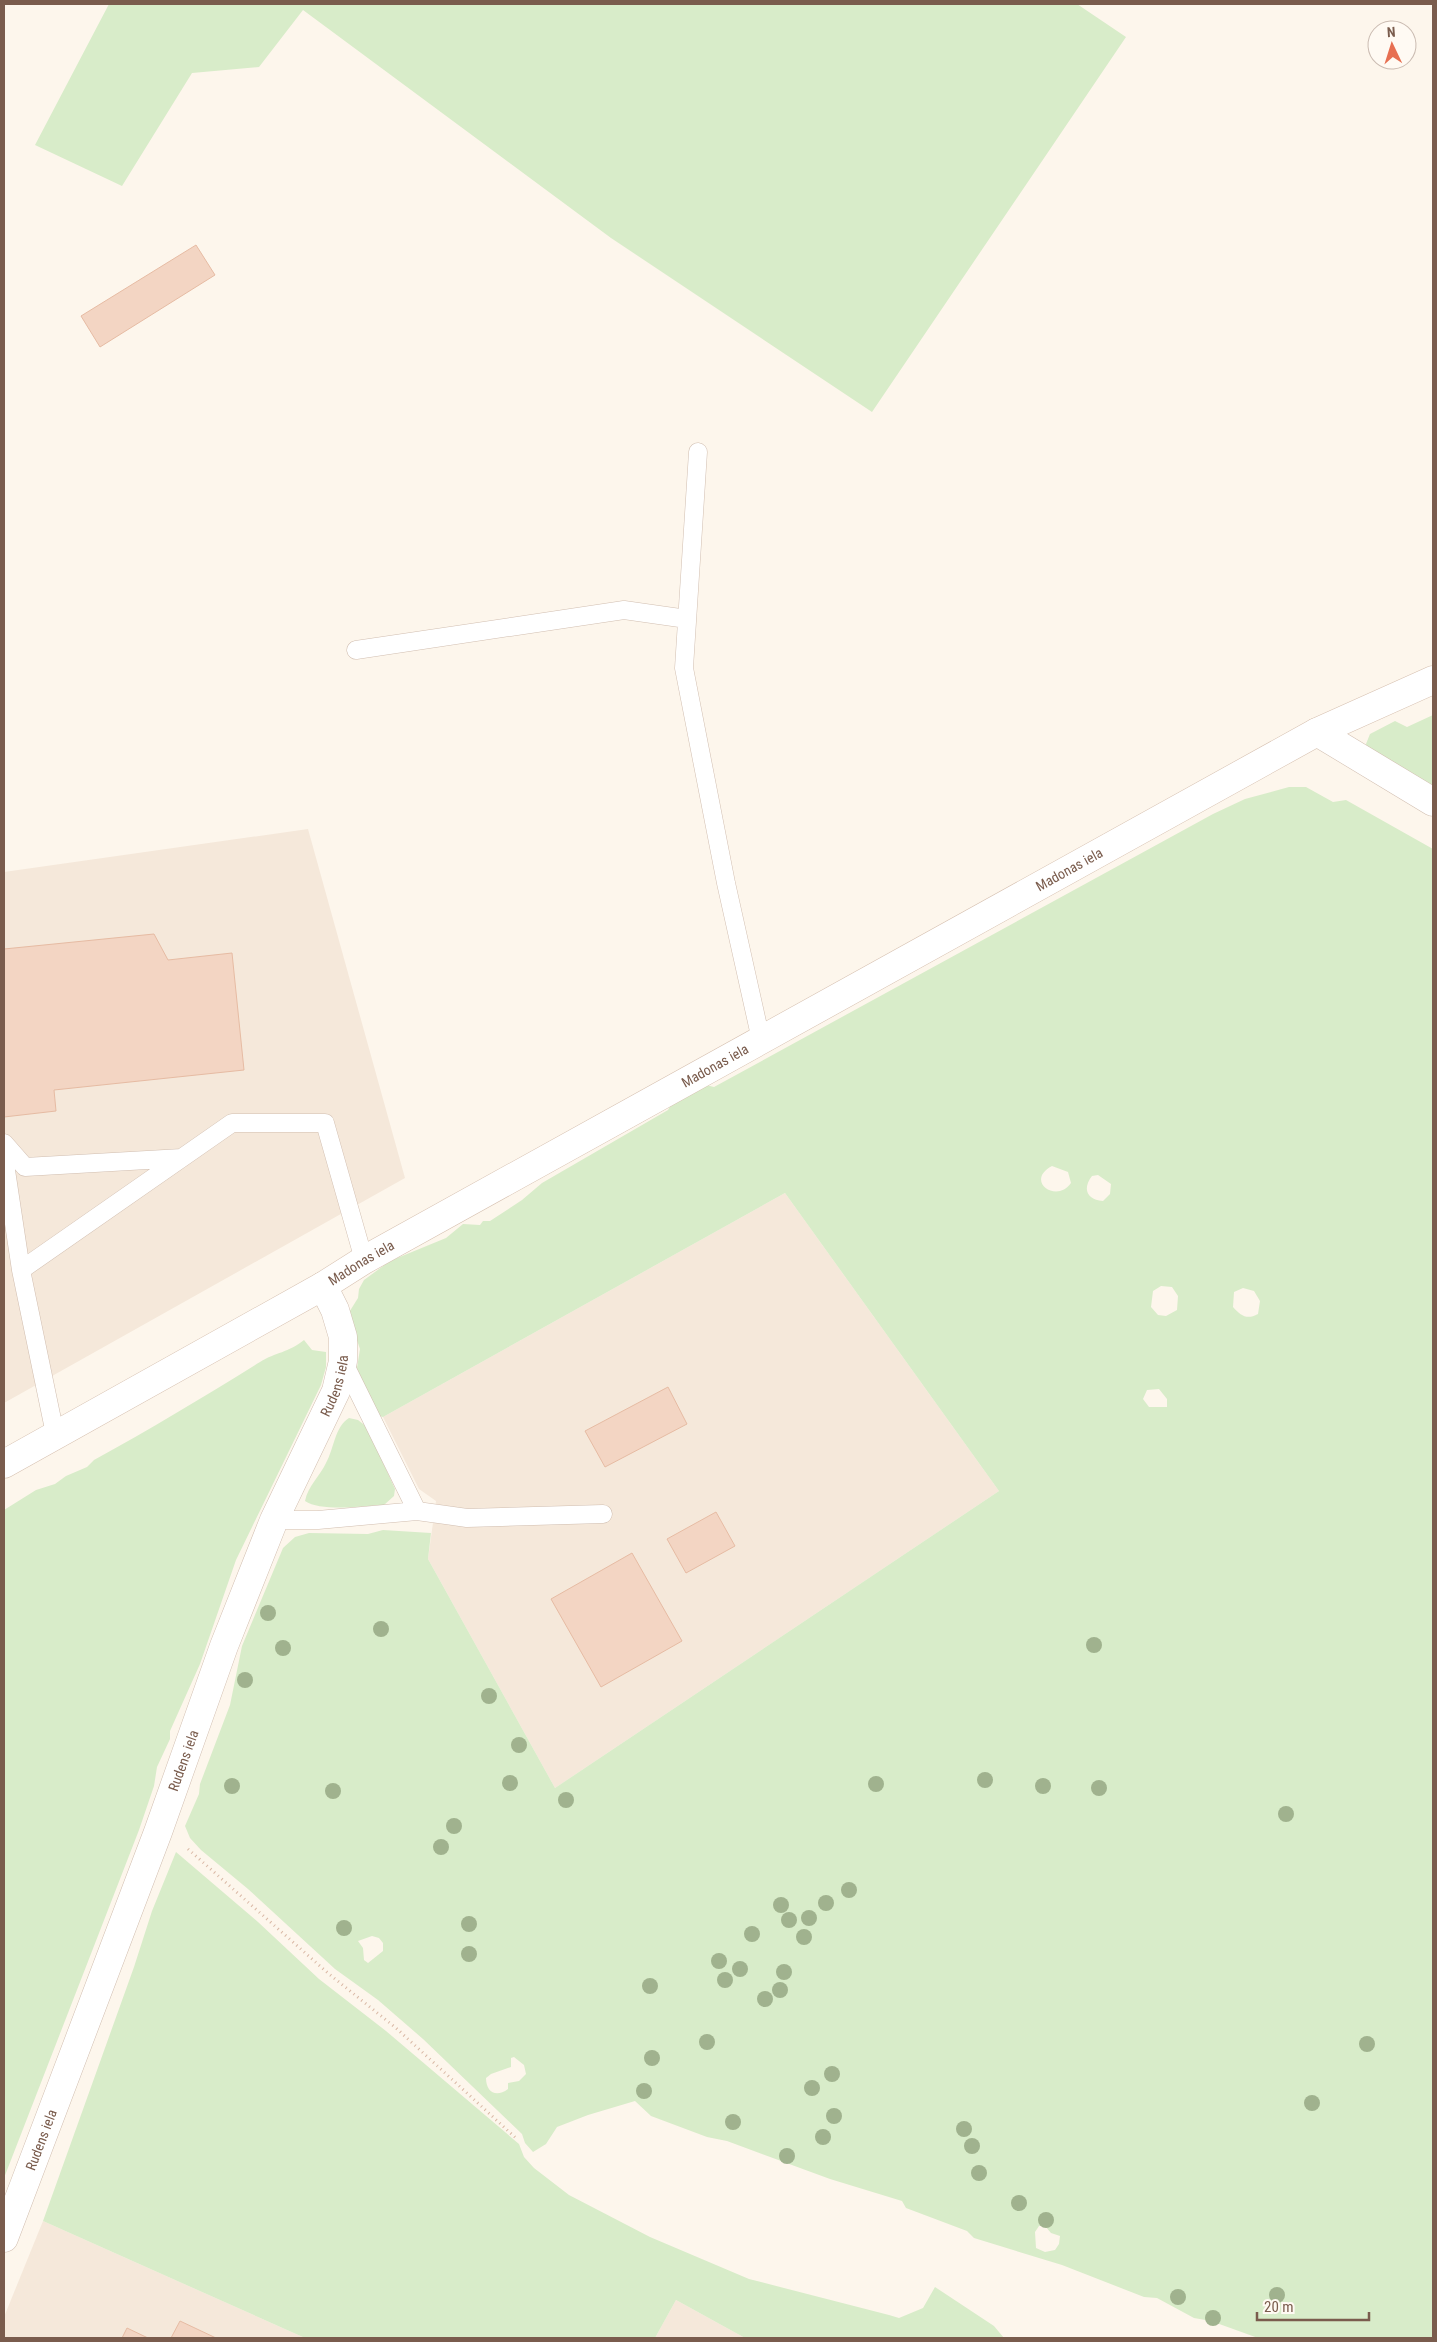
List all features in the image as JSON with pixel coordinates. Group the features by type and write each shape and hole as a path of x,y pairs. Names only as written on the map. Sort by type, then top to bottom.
{"main road":[{"name":"Madonas iela","path":"4,1464 323,1286 364,1260 1317,732 1433,680"},
{"path":"1317,732 1433,802"},
{"name":"Rudens iela","path":"4,2238 166,1807 224,1646 274,1520 336,1391 343,1361 340,1326 323,1286"}],"lane":[{"path":"698,452 684,668 726,883 761,1040"},
{"path":"356,650 624,610 687,619"},
{"path":"21,1270 232,1123 325,1123 364,1260"},
{"path":"4,1143 26,1167 182,1158"},
{"path":"4,1157 21,1270 55,1434"},
{"path":"343,1361 417,1511"},
{"path":"274,1520 327,1520 417,1511 467,1518 603,1514"}],"path":[{"path":"166,1807 177,1835 190,1851 245,1897 329,1974 396,2028 517,2139"}],"shaded area":[{"path":"308,829 405,1178 4,1403 4,872"},
{"path":"785,1193 999,1491 555,1788 428,1559 436,1501 419,1489 383,1417"},
{"path":"43,2221 305,2338 4,2338 4,2317"},
{"path":"676,2300 745,2338 655,2338"}],"green space":[{"path":"109,4 1077,4 1126,37 872,412 611,238 303,10 259,67 192,73 122,186 35,145"},
{"path":"1433,715 1433,796 1368,757 1366,744 1370,734 1395,721 1407,727"},
{"path":"1289,787 1306,787 1333,802 1346,800 1433,849 1433,2338 1258,2338 1211,2321 1194,2318 1157,2298 1144,2297 1062,2265 974,2238 967,2231 906,2208 902,2201 830,2179 727,2141 707,2137 651,2116 635,2101 588,2115 557,2127 546,2144 533,2152 525,2143 522,2134 423,2039 378,2000 335,1969 248,1889 201,1850 190,1838 185,1826 199,1794 200,1784 230,1705 242,1646 283,1548 295,1537 309,1533 368,1534 383,1530 431,1533 428,1559 555,1788 999,1491 785,1193 383,1417 374,1415 356,1374 360,1349 348,1314 358,1298 359,1289 364,1280 390,1261 446,1238 463,1224 480,1225 483,1221 490,1221 522,1200 542,1183 668,1110 675,1097 698,1083 714,1087 1213,814 1245,799","holes":["1052,1166 1068,1172 1071,1183 1065,1189 1051,1191 1042,1184 1041,1178 1044,1172","1098,1175 1111,1184 1110,1194 1103,1201 1093,1198 1087,1189 1092,1176","1161,1286 1172,1287 1178,1296 1177,1310 1166,1316 1158,1315 1151,1307 1153,1291","1243,1288 1254,1291 1260,1301 1258,1314 1251,1317 1242,1315 1233,1307 1234,1292","1159,1389 1167,1399 1167,1407 1149,1407 1143,1399 1147,1390","372,1936 379,1938 383,1943 383,1951 368,1963 364,1960 363,1948 358,1941","514,2057 524,2065 526,2074 519,2081 508,2083 508,2089 504,2092 496,2093 490,2090 486,2083 486,2078 491,2074 511,2067 511,2058","1039,2226 1045,2226 1051,2233 1060,2236 1059,2244 1055,2250 1045,2252 1036,2248 1035,2232"]},
{"path":"304,1340 312,1350 326,1352 326,1367 321,1385 236,1560 200,1664 170,1731 170,1739 157,1767 154,1786 139,1830 4,2178 4,1510 36,1490 55,1484 66,1476 87,1467 94,1460 260,1362 293,1348"},
{"path":"349,1418 358,1420 367,1427 395,1489 394,1496 384,1505 354,1507 321,1506 305,1501 329,1457 341,1426"},
{"path":"176,1852 258,1922 319,1979 386,2031 519,2144 524,2157 534,2168 569,2195 650,2237 749,2279 899,2318 923,2308 935,2287 994,2326 1004,2338 745,2338 676,2300 655,2338 305,2338 43,2221 134,1967 152,1911"}],"building":[{"path":"196,245 215,275 100,347 81,316"},
{"path":"154,934 168,960 232,953 244,1070 54,1090 56,1111 4,1117 4,949"},
{"path":"668,1387 687,1424 605,1467 585,1431"},
{"path":"716,1512 735,1546 686,1573 667,1539"},
{"path":"632,1553 682,1641 601,1687 551,1599"},
{"path":"180,2321 216,2338 171,2338"},
{"path":"127,2328 148,2338 122,2338"}]}
